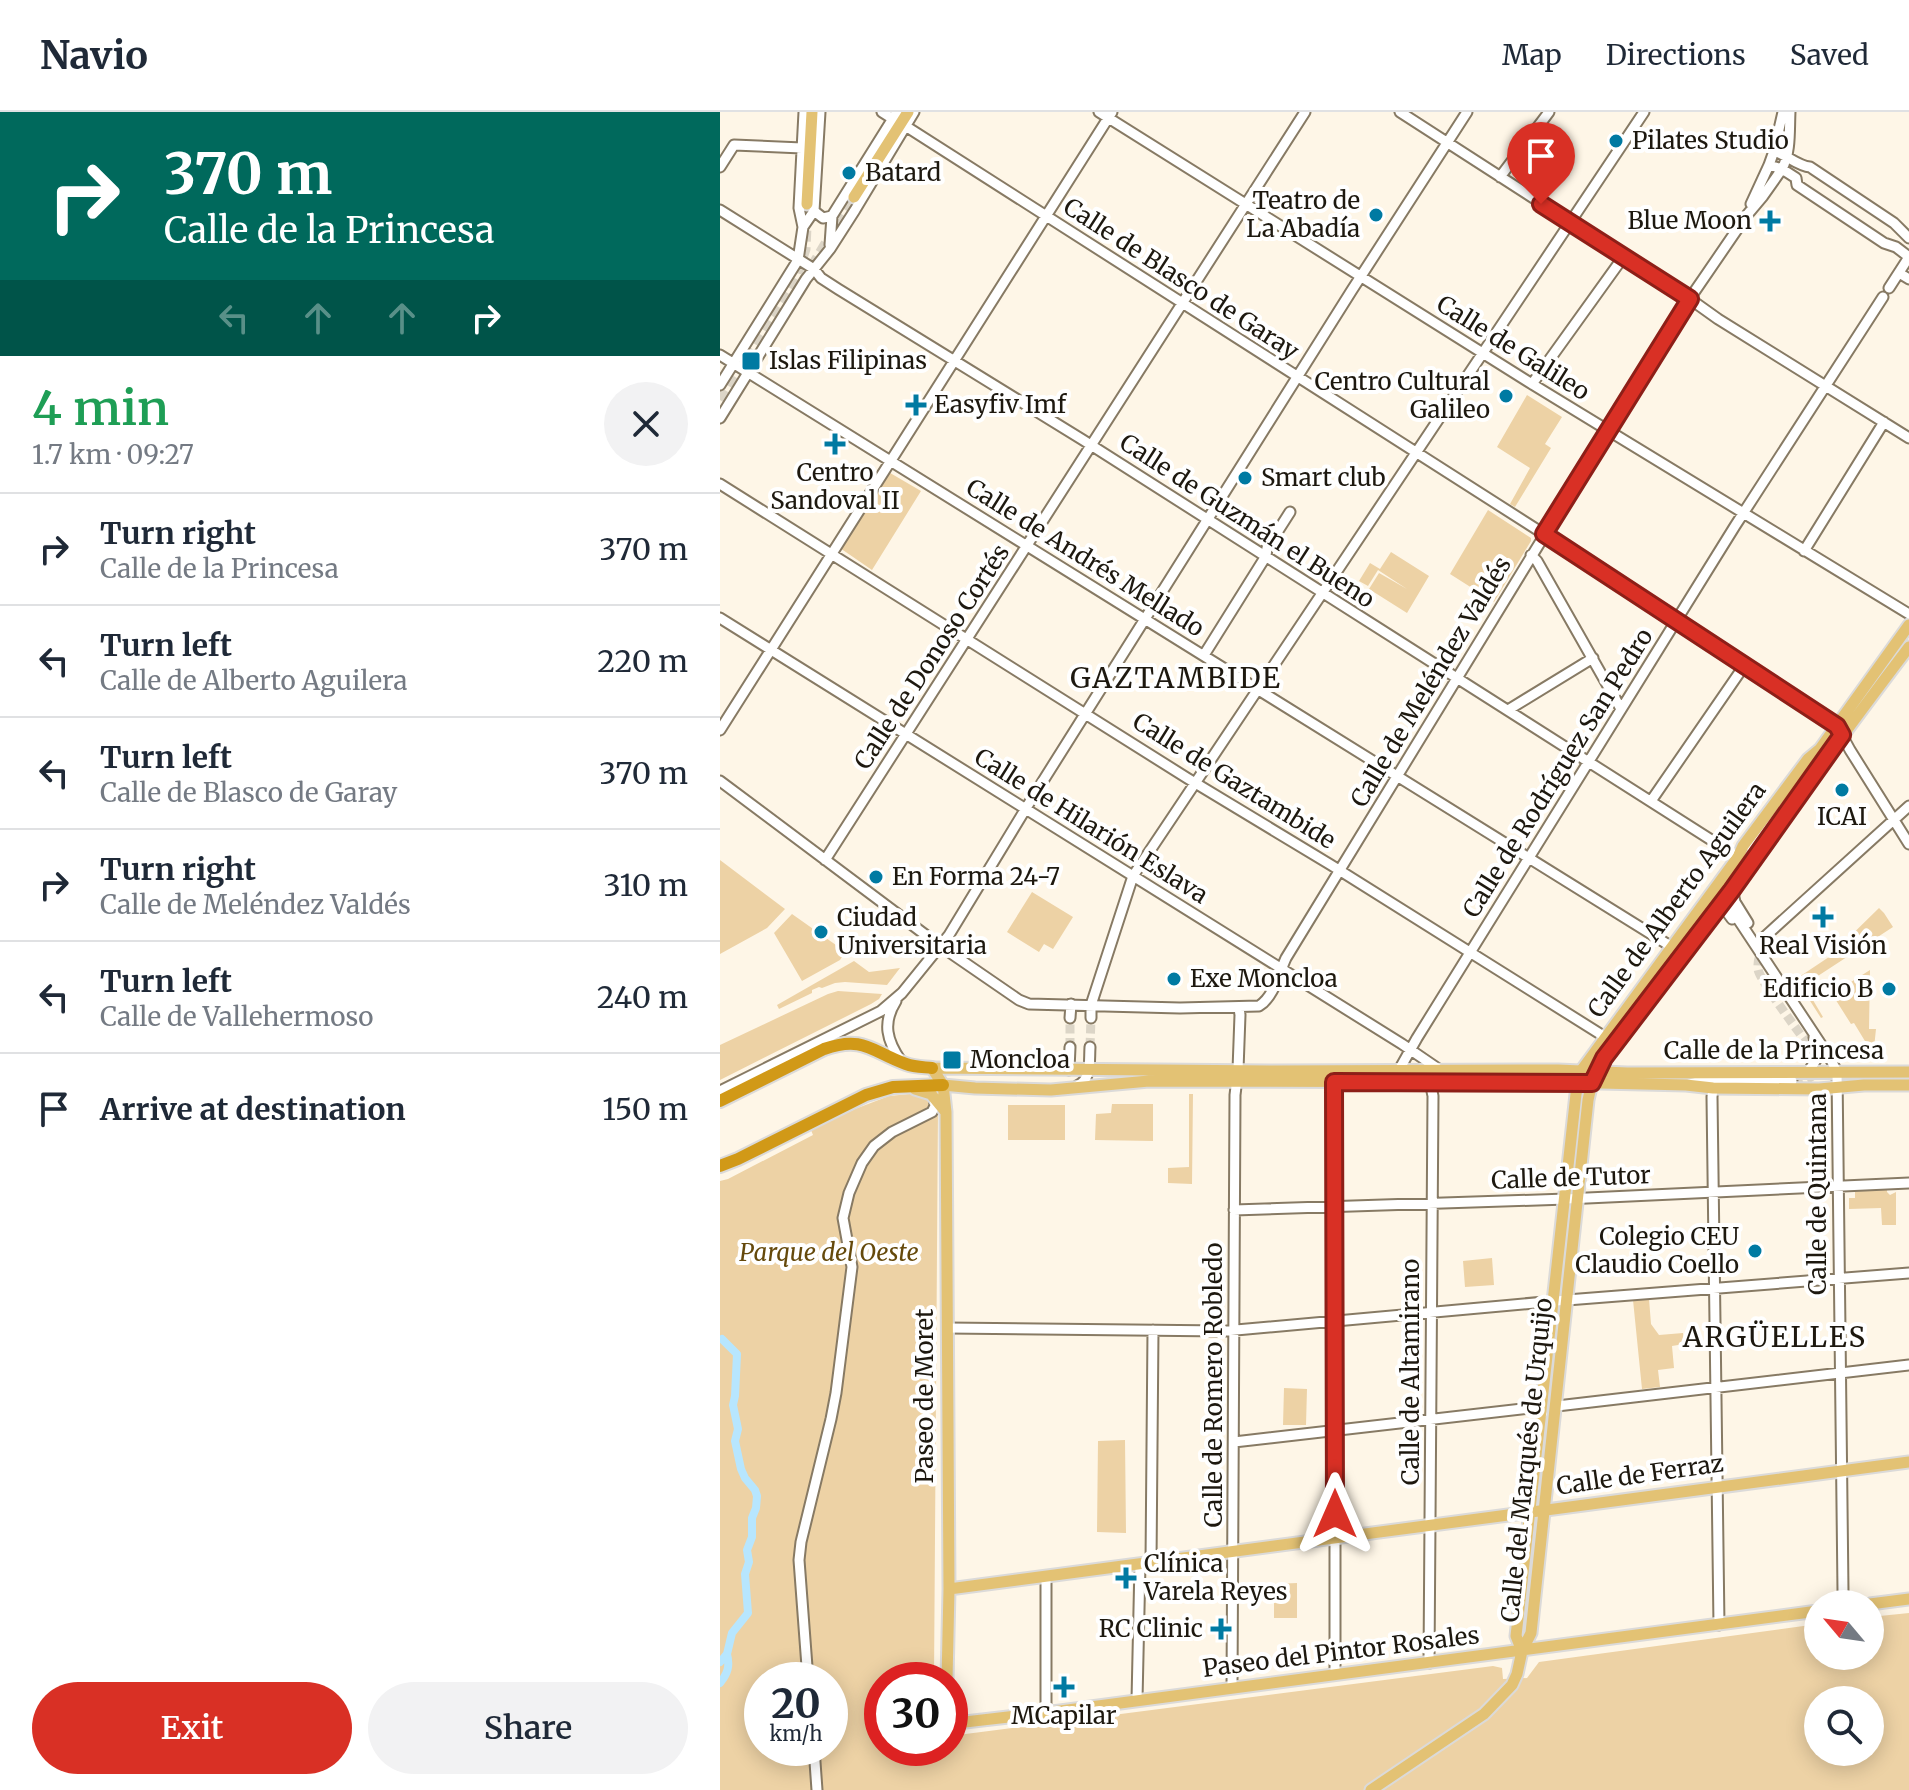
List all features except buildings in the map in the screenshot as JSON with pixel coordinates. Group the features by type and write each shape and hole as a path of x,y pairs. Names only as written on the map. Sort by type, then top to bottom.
{"highway":[{"path":"720,1101 824,1049 842,1044 864,1045"},
{"name":"Calle de la Princesa","path":"864,1045 903,1063 932,1068"},
{"path":"720,1166 866,1095 893,1087 943,1085"}],"main road":[{"path":"811,207 812,112"},
{"path":"854,197 908,112"},
{"name":"Calle de Alberto Aguilera","path":"1594,1078 1604,1058 1727,907 1732,890 1753,852 1840,730 1909,625"},
{"name":"Calle de Alberto Aguilera","path":"1579,1077 1808,759 1840,730 1909,647"},
{"path":"932,1068 943,1085"},
{"name":"Calle de la Princesa","path":"932,1068 1089,1069 1238,1076 1400,1076 1440,1070 1713,1088 1909,1085"},
{"name":"Calle de la Princesa","path":"1594,1078 1909,1072"},
{"name":"Calle de la Princesa","path":"943,1085 1051,1090 1238,1076"},
{"name":"Calle de la Princesa","path":"1400,1076 1430,1082 1579,1077"},
{"name":"Calle del Marqués de Urquijo","path":"1522,1651 1533,1623 1557,1406 1567,1300 1579,1077"},
{"name":"Calle del Marqués de Urquijo","path":"1522,1651 1516,1636 1554,1302 1594,1078"},
{"name":"Paseo de Moret","path":"943,1085 946,1112 947,1662"},
{"path":"907,1086 934,1096 946,1112"},
{"name":"Calle de Ferraz","path":"949,1589 1909,1462"},
{"path":"1884,1602 1909,1599"},
{"name":"Paseo del Pintor Rosales","path":"968,1722 1804,1613"},
{"path":"1370,1789 1484,1714 1512,1685 1522,1651"}],"street":[{"path":"803,227 799,208 804,112"},
{"path":"720,385 798,260 803,227 811,207 820,112"},
{"path":"830,249 832,216 895,116 882,112"},
{"path":"720,418 806,279 830,249 914,112"},
{"name":"Calle de Galileo","path":"1099,112 1110,115 1532,384 1909,614"},
{"name":"Calle de Donoso Cortés","path":"825,860 1305,112"},
{"path":"1400,112 1730,327 1909,438"},
{"path":"903,1063 891,1046 887,1031 890,1013 902,993 949,935 1360,276 1467,112"},
{"path":"1500,177 1549,112"},
{"path":"1091,1018 1091,1005 1133,876 1644,112"},
{"path":"1747,215 1774,151 1783,112"},
{"path":"1747,215 1782,169 1787,156 1790,112"},
{"path":"720,730 1110,115"},
{"name":"Calle de Blasco de Garay","path":"907,127 1544,534 1840,730"},
{"path":"720,167 734,145 802,148"},
{"path":"1774,151 1803,167 1810,167 1894,223 1909,238"},
{"path":"1769,165 1796,178"},
{"path":"1803,167 1796,178 1797,185 1909,257 1889,288"},
{"path":"811,207 823,218 832,216"},
{"name":"Calle de Guzmán el Bueno","path":"720,210 814,269 823,280 1266,556 1321,594 1738,857"},
{"name":"Calle de Meléndez Valdés","path":"1239,1008 1259,1006 1265,1002 1281,968 1531,555 1690,299 1747,215"},
{"path":"1890,245 1900,230"},
{"path":"1532,384 1624,256"},
{"path":"1899,273 1909,279"},
{"name":"Calle de Rodríguez San Pedro","path":"1400,1076 1410,1049 1470,952 1743,514 1883,297"},
{"name":"Calle de Andrés Mellado","path":"720,355 1672,947"},
{"path":"1804,551 1884,422"},
{"name":"Calle de Gaztambide","path":"720,484 1605,1037"},
{"path":"1204,655 1290,512"},
{"path":"1531,555 1621,709"},
{"name":"Calle de Hilarión Eslava","path":"720,618 1440,1070"},
{"path":"1508,710 1593,658"},
{"path":"1651,801 1744,666"},
{"path":"1840,730 1909,844"},
{"name":"Calle de Alberto Aguilera","path":"1753,852 1820,749"},
{"path":"720,781 939,945 1019,1000 1029,1004 1239,1008 1238,1076"},
{"path":"1760,941 1909,806"},
{"path":"1753,852 1746,859 1738,857 1730,875 1727,907 1779,990 1792,1000"},
{"path":"1730,875 1735,902 1837,1072"},
{"path":"1775,935 1826,887 1830,879"},
{"path":"720,1091 881,1011 902,993"},
{"path":"1070,1018 1071,1004"},
{"path":"1808,1072 1818,1057 1813,1034"},
{"path":"832,1035 846,1035 864,1045"},
{"path":"1069,1070 1070,1047"},
{"path":"1089,1069 1090,1047"},
{"name":"Calle de la Princesa","path":"1051,1090 1082,1084 1088,1077 1089,1069"},
{"name":"Calle de Quintana","path":"1837,1072 1843,1590"},
{"name":"Calle de Romero Robledo","path":"1232,1688 1235,1095 1238,1076"},
{"path":"1334,1076 1335,1675"},
{"name":"Calle de la Princesa","path":"1686,1085 1701,1081 1792,1081"},
{"name":"Calle de Altamirano","path":"1429,1663 1433,1096 1430,1082"},
{"path":"1713,1088 1719,1625"},
{"path":"807,1662 799,1560 836,1393 852,1267 844,1212 849,1193 869,1153 892,1132 930,1113 935,1106 934,1096"},
{"name":"Calle de Tutor","path":"1234,1210 1909,1183"},
{"path":"947,1328 1234,1330 1909,1273"},
{"path":"1137,1700 1153,1330"},
{"path":"1557,1406 1909,1365"},
{"path":"1234,1442 1531,1408 1542,1414"},
{"path":"1046,1576 1046,1712"},
{"path":"815,1766 817,1790"}],"green space":[{"path":"1527,395 1562,417 1545,444 1551,448 1515,507 1510,504 1530,468 1497,447"},
{"path":"885,470 921,491 872,570 837,546"},
{"path":"1488,510 1531,538 1494,602 1450,574"},
{"path":"1391,552 1429,576 1407,613 1369,589 1379,573 1407,589 1378,570 1368,586 1359,581 1370,563 1380,569"},
{"path":"720,860 785,909 767,928 720,954"},
{"path":"1032,892 1073,917 1053,949 1044,944 1039,952 1007,932"},
{"path":"1879,908 1893,927 1804,985 1821,1018 1796,979 1829,957"},
{"path":"792,914 843,950 844,954 840,960 802,981 774,933"},
{"path":"854,961 869,972 900,968 887,985 835,983 812,990 812,993 779,1009 777,1005"},
{"path":"1870,970 1869,1029 1876,1029 1871,1051 1832,994"},
{"path":"838,991 882,994 871,1004 720,1080 720,1045"},
{"name":"Parque del Oeste","path":"920,1093 926,1094 938,1109 934,1662 864,1662 864,1766 968,1766 968,1734 1493,1666 1502,1668 1503,1679 1527,1678 1539,1662 1804,1626 1804,1670 1884,1670 1884,1616 1909,1613 1909,1790 720,1790 720,1181 813,1135 811,1130 889,1096"},
{"path":"1189,1094 1193,1094 1192,1184 1168,1183 1168,1168 1189,1167"},
{"path":"1112,1104 1153,1104 1153,1141 1095,1140 1096,1114 1111,1113"},
{"path":"1008,1105 1065,1105 1065,1140 1008,1140"},
{"path":"1887,1188 1890,1195 1896,1192 1896,1225 1882,1225 1881,1208 1849,1209 1849,1198 1855,1198 1855,1190"},
{"path":"1492,1258 1494,1285 1465,1287 1463,1261"},
{"path":"1649,1299 1651,1324 1659,1335 1683,1333 1684,1344 1672,1346 1674,1368 1658,1370 1660,1387 1642,1389 1633,1300"},
{"path":"1284,1388 1307,1389 1306,1425 1283,1425"},
{"path":"1125,1440 1126,1533 1097,1532 1098,1441"},
{"path":"1297,1583 1297,1618 1274,1618 1274,1584"}],"waterway":[{"path":"720,1662 727,1654 732,1633 748,1613 745,1574 757,1496 741,1469 735,1441 738,1429 733,1405 737,1354 722,1339"},
{"path":"720,1683 728,1669 727,1654"}],"tunnel":[{"path":"812,267 854,197"},
{"path":"720,400 796,276 805,249 807,204"},
{"path":"1734,876 1751,847"},
{"path":"1775,935 1762,950 1758,969 1773,996 1812,1050 1816,1064 1811,1077 1792,1081"},
{"path":"1070,1018 1070,1047"},
{"path":"1090,1047 1091,1018"}],"place":[{"name":"Pilates Studio","path":"1616,141"},
{"name":"Batard","path":"849,173"},
{"name":"Teatro de La Abadía","path":"1376,215"},
{"name":"Blue Moon","path":"1770,221"},
{"name":"Islas Filipinas","path":"751,361"},
{"name":"Centro Cultural Galileo","path":"1506,396"},
{"name":"Easyfiv Imf","path":"916,405"},
{"name":"Centro Sandoval II","path":"835,444"},
{"name":"Smart club","path":"1245,478"},
{"name":"ICAI","path":"1842,790"},
{"name":"En Forma 24-7","path":"876,877"},
{"name":"Real Visión","path":"1823,917"},
{"name":"Ciudad Universitaria","path":"821,932"},
{"name":"Exe Moncloa","path":"1174,979"},
{"name":"Edificio B","path":"1889,989"},
{"name":"Moncloa","path":"952,1060"},
{"name":"Colegio CEU Claudio Coello","path":"1755,1251"},
{"name":"Clínica Varela Reyes","path":"1126,1578"},
{"name":"RC Clinic","path":"1221,1629"},
{"name":"MCapilar","path":"1064,1687"}],"district":[{"name":"GAZTAMBIDE","path":"1176,678"},
{"name":"ARGÜELLES","path":"1775,1337"}],"route":[{"path":"1335,1514 1334,1082 1592,1083 1604,1058 1732,890 1842,735 1837,726 1544,534 1690,299 1541,204"}]}
